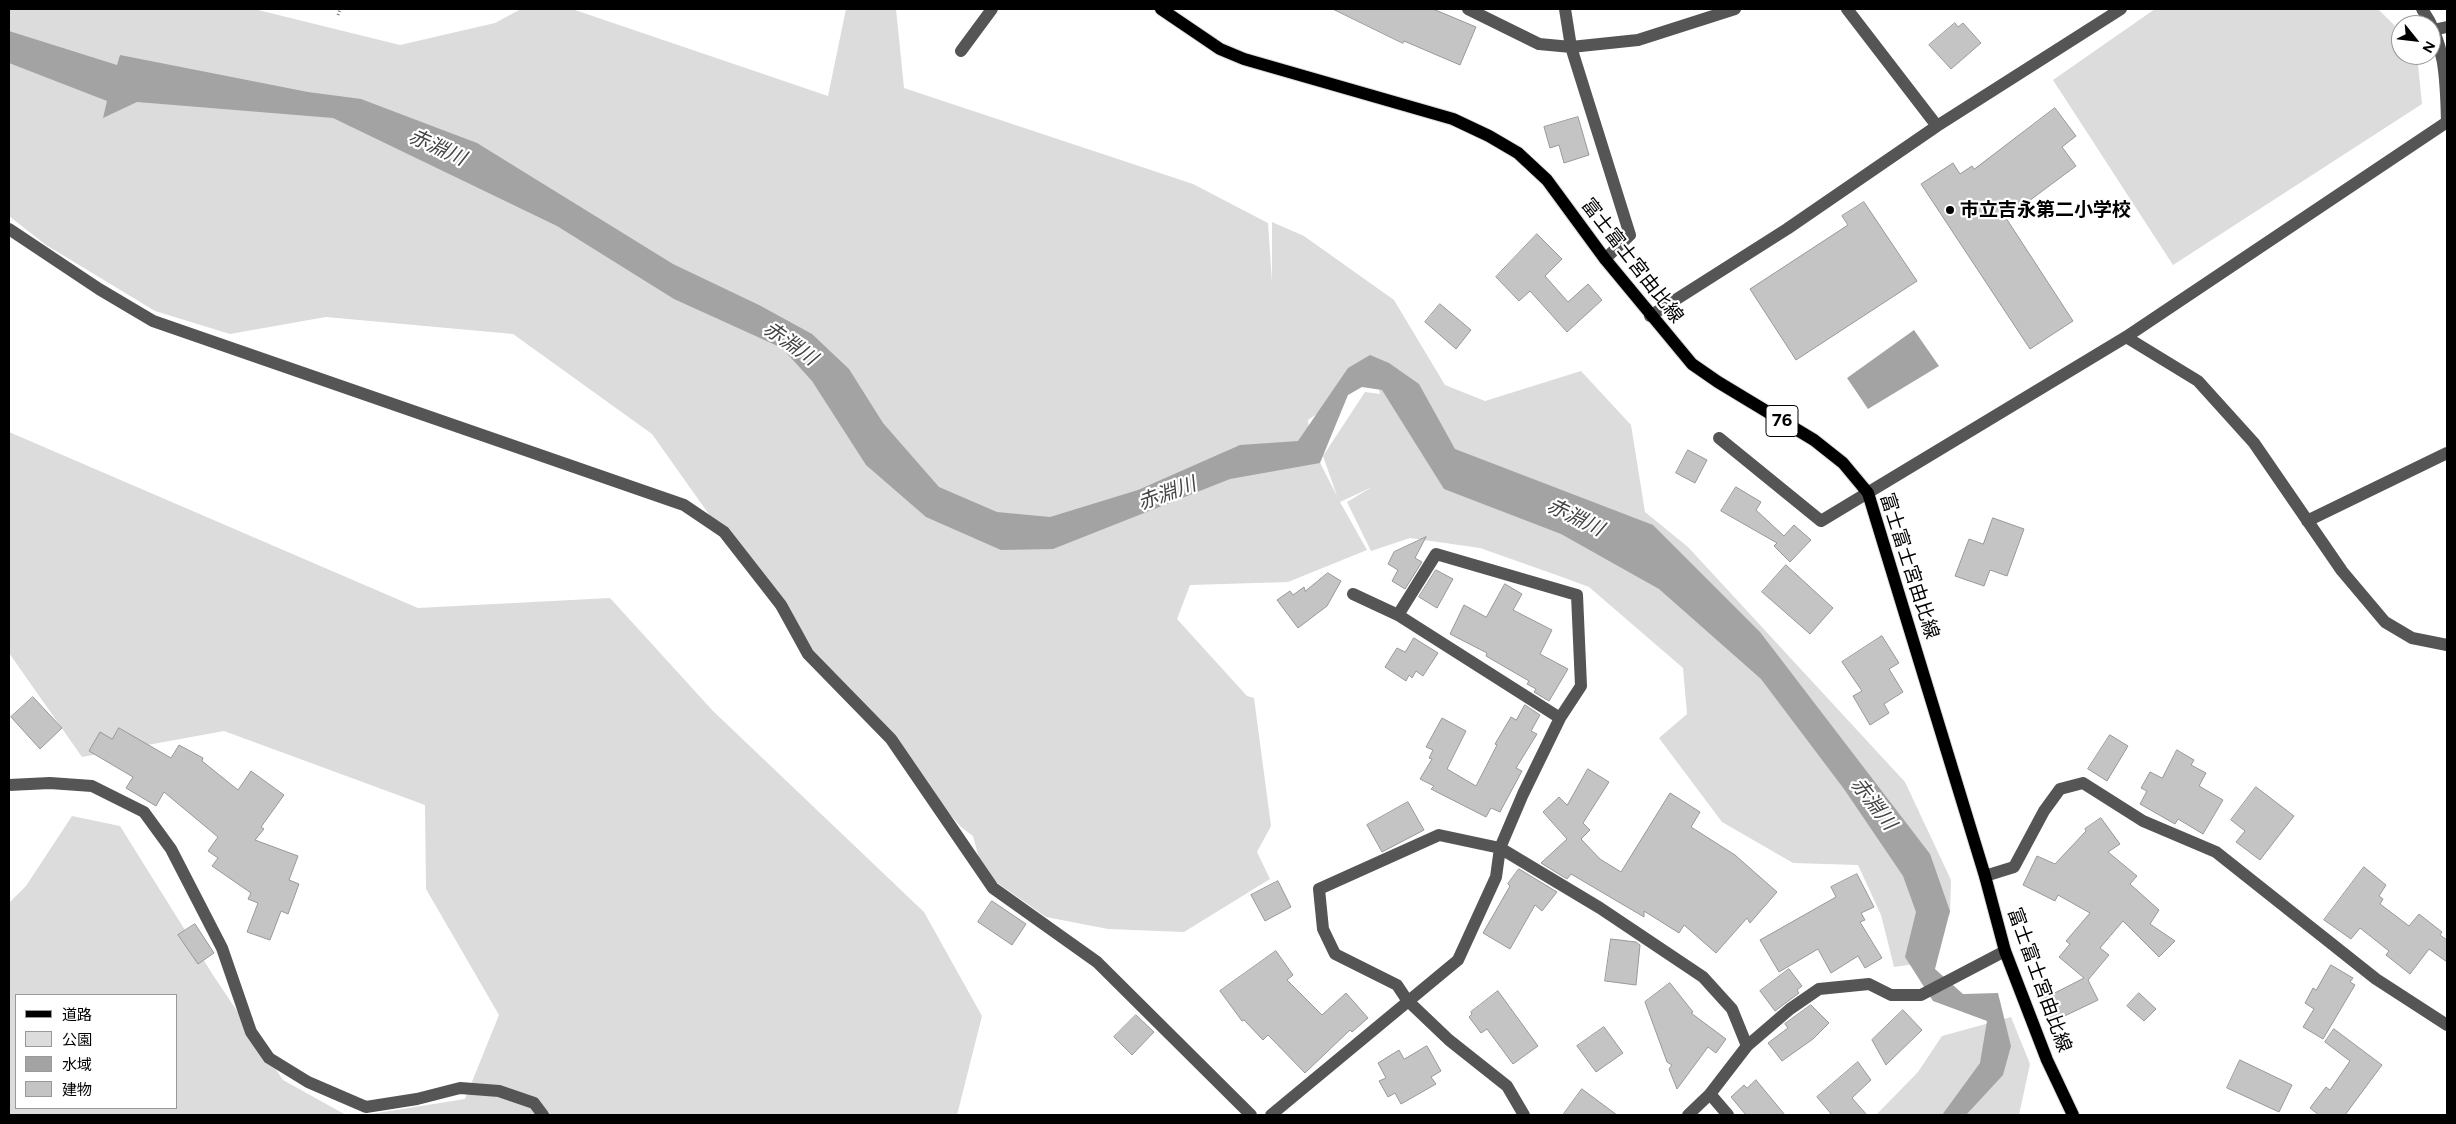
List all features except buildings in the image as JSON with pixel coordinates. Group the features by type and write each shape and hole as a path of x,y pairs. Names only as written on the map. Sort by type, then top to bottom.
{"main road":[{"name":"富士富士宮由比線","path":"1161,9 1220,49 1244,59 1422,109 1454,120 1489,136 1518,153 1547,180 1605,260 1692,364 1718,382 1814,440 1842,463 1868,494 1985,876 2005,951 2047,1060 2073,1115"}],"street":[{"path":"961,51 992,9"},
{"path":"1468,9 1539,44 1571,47 1638,40 1735,9"},
{"path":"1565,9 1571,47 1630,235 1605,260"},
{"path":"1846,9 1937,126"},
{"path":"1650,316 1787,229 1937,126 2121,9"},
{"path":"1719,438 1821,521 2126,337 2447,123 2447,82 2441,50"},
{"path":"9,229 98,290 153,321 684,505 724,532 781,605 808,654 891,739 994,888 1097,962 1251,1115"},
{"path":"2126,337 2198,381 2254,443 2342,571 2386,622 2412,638 2447,646"},
{"path":"2307,521 2447,454"},
{"path":"1270,1115 1458,960 1496,877 1500,848 1523,794 1560,718 1581,686 1577,595 1436,554 1398,615"},
{"path":"1353,594 1398,615 1560,718"},
{"path":"9,785 50,783 92,786 144,812 171,849 222,948 251,1032 269,1058 308,1082 366,1107 417,1099 460,1088 499,1091 534,1103 543,1115"},
{"path":"1985,876 2014,867 2044,811 2060,789 2083,783 2142,821 2216,852 2376,978 2447,1026"},
{"path":"1524,1115 1508,1086 1449,1040 1408,1000 1397,985 1335,954 1322,929 1319,889 1439,835 1500,848 1600,908 1703,977 1732,1009 1747,1046"},
{"path":"1688,1115 1710,1094 1747,1046 1790,1009 1819,990 1869,984 1891,996 1921,995 2005,951"},
{"path":"1710,1094 1728,1115"}],"path":[{"path":"338,15 340,9"}],"green space":[{"path":"9,9 254,9 400,45 495,23 521,9 572,9 828,96 846,9 896,9 904,88 1193,184 1268,223 1272,282 1272,222 1304,236 1394,300 1445,385 1485,401 1581,371 1631,425 1645,512 1688,547 1905,782 1951,880 1950,914 1915,964 1894,967 1881,915 1858,865 1793,863 1722,822 1659,738 1687,714 1683,668 1589,587 1480,548 1410,538 1371,551 1347,502 1372,487 1340,502 1367,550 1288,582 1190,585 1177,619 1247,696 1254,698 1271,826 1257,852 1270,879 1184,932 1108,929 1046,917 983,873 973,836 961,827 808,654 652,434 513,334 326,317 230,334 155,311 46,245 9,216","holes":["1376,374 1380,394 1365,392 1323,456 1337,496 1310,443 1308,420"]},
{"path":"2155,9 2378,9 2391,22 2391,65 2418,65 2422,104 2173,265 2053,80"},
{"path":"9,432 418,608 610,598 713,711 924,912 982,1016 957,1115 365,1115 465,1099 499,1015 426,889 425,805 224,731 82,757 9,653"},
{"path":"72,816 120,826 213,975 283,1080 346,1115 9,1115 9,903 26,886"},
{"path":"2011,1017 2030,1064 2019,1115 1876,1115 1918,1072 1942,1036"}],"water":[{"name":"赤淵川","path":"9,31 117,65 120,55 308,92 361,99 477,143 673,264 759,305 812,334 849,369 883,423 939,487 997,512 1050,517 1138,490 1240,445 1298,441 1348,368 1370,355 1389,363 1419,384 1455,449 1653,525 1760,632 1930,854 1950,911 1935,969 1963,994 1998,993 2011,1046 2003,1075 1966,1115 1942,1115 1980,1063 1987,1021 1933,1001 1905,957 1916,912 1903,876 1844,789 1761,679 1659,589 1561,534 1444,489 1382,390 1362,387 1348,395 1320,463 1230,479 1053,549 1001,550 926,517 866,465 812,381 782,348 674,299 557,226 333,118 137,102 103,118 107,101 9,63"},
{"path":"1914,330 1939,366 1868,409 1847,378"}],"place":[{"name":"市立吉永第二小学校","path":"1950,210"}]}
